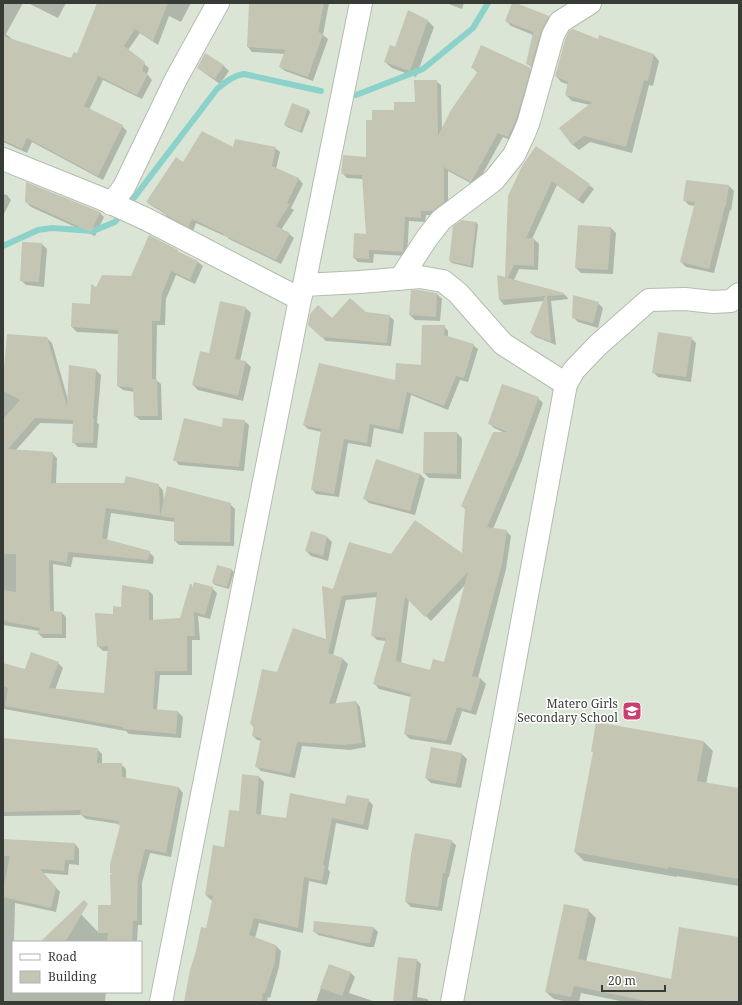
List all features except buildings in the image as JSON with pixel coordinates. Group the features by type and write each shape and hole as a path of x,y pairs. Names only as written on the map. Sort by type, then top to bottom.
{"street":[{"path":"111,204 124,187 176,79 218,3"},
{"path":"161,1002 361,3"},
{"path":"400,279 427,238 441,220 494,180 514,155 528,124 552,35 560,22 590,3"},
{"path":"3,159 92,195 146,219 302,292 360,282 420,277 443,281 458,293 503,344 566,384"},
{"path":"452,1002 566,384 574,370 598,345 649,300 685,299 713,302 731,301 739,294"}],"waterway":[{"path":"356,95 423,69 473,28 488,3"},
{"path":"130,203 217,89 229,80 244,74 321,91"},
{"path":"3,246 38,230 52,228 93,231 115,222 119,217"}],"place":[{"name":"Matero Girls Secondary School","path":"632,711"}]}
